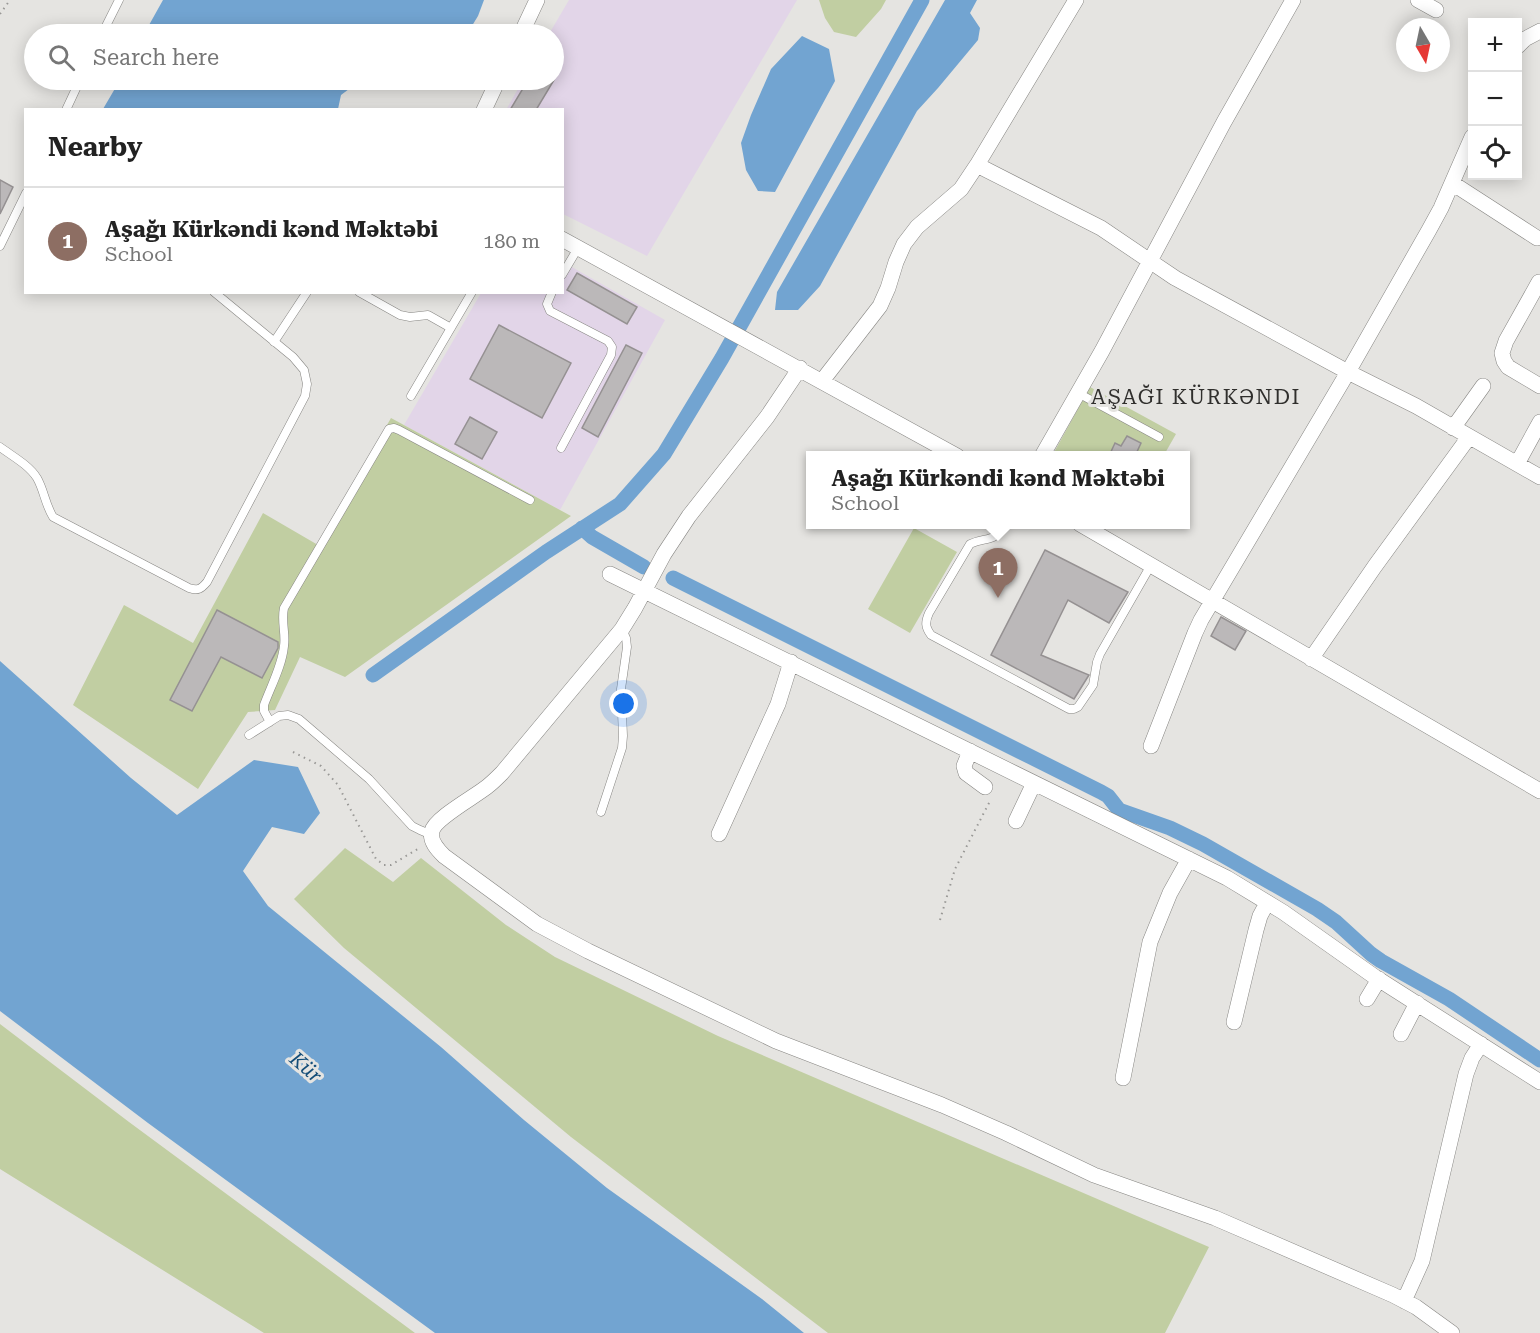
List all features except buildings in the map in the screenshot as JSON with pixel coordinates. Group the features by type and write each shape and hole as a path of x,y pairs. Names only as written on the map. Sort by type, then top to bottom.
{"street":[{"path":"525,24 537,0"},
{"path":"822,381 880,306 904,244 917,227 961,189 977,165 1076,0"},
{"path":"1045,451 1102,351 1224,122 1293,0"},
{"path":"1418,0 1436,10"},
{"path":"1522,42 1540,31"},
{"path":"485,108 493,90"},
{"path":"1151,746 1195,633 1441,208 1468,148"},
{"path":"977,165 1101,228 1150,262 1194,288 1348,372 1416,406 1540,477"},
{"path":"1452,183 1537,238"},
{"path":"564,240 948,451"},
{"path":"1539,282 1513,327 1502,353 1508,367 1540,387"},
{"path":"800,369 767,417 689,516 664,554 622,629 502,774 435,825 432,837 438,849 444,856 537,924 588,951 776,1041 942,1105 1006,1132 1094,1175 1241,1229 1404,1301 1452,1333"},
{"path":"1453,428 1484,386"},
{"path":"1517,464 1540,422"},
{"path":"1311,659 1469,437"},
{"path":"1087,529 1540,791"},
{"path":"610,574 1227,878 1283,912 1379,979 1540,1082"},
{"path":"719,834 770,723 792,662"},
{"path":"970,751 964,766 966,772 988,793"},
{"path":"1016,821 1034,783"},
{"path":"1123,1078 1150,942 1170,893 1189,859"},
{"path":"1234,1022 1260,916 1268,903"},
{"path":"1367,999 1379,979"},
{"path":"1401,1034 1416,1003"},
{"path":"1404,1301 1422,1261 1466,1074 1481,1044"}],"lane":[{"path":"107,24 119,0"},
{"path":"67,108 75,90"},
{"path":"0,246 24,197"},
{"path":"564,272 578,248"},
{"path":"0,447 36,476 47,508 54,517 189,588 196,590 202,588 305,396 308,384 304,370 293,357 216,294"},
{"path":"274,342 306,294"},
{"path":"363,294 400,315 410,317 428,315 451,328"},
{"path":"411,396 471,294"},
{"path":"551,294 547,304 550,311 608,341 612,347 611,355 561,448"},
{"path":"1078,393 1159,437"},
{"path":"270,722 264,711 264,705 281,661 284,646 282,615 284,608 389,429 399,430 530,500"},
{"path":"1002,529 994,538 970,544 929,613 926,628 931,635 1069,709 1078,707 1093,685 1100,654 1150,565"},
{"path":"601,812 622,748 621,689 627,647 622,629"},
{"path":"249,735 279,716 288,715 299,719 369,779 412,826 432,837"}],"path":[{"path":"0,14 10,0"},
{"path":"293,752 321,766 338,785 376,859 384,865 391,865 432,837"},
{"path":"940,920 955,869 988,793"}],"shaded area":[{"path":"569,0 797,0 647,256 564,214 564,108 507,108 517,90 564,90 564,24 555,24"},
{"path":"564,263 665,320 560,510 404,425 480,294 564,294"}],"green space":[{"path":"819,0 886,0 856,37 834,32 825,18"},
{"path":"1090,387 1176,434 1166,451 1055,451"},
{"path":"391,418 571,516 345,677 300,657 275,710 248,712 198,789 73,705 124,605 193,643 263,513 318,545"},
{"path":"913,529 957,552 910,633 868,609"},
{"path":"345,848 393,882 421,858 506,925 555,957 718,1036 1209,1247 1165,1333 828,1333 571,1137 344,948 294,899"},
{"path":"0,1024 415,1333 264,1333 0,1169"}],"water":[{"path":"163,0 484,0 473,24 150,24"},
{"path":"945,0 977,0 970,13 980,28 978,40 917,111 820,286 798,310 775,310 777,292"},
{"path":"802,36 829,49 835,81 775,192 758,191 746,170 741,143 771,69"},
{"path":"114,90 348,90 341,95 338,108 104,108"},
{"name":"Kür","path":"0,661 131,778 177,815 254,760 298,767 320,813 304,834 272,827 243,871 268,906 441,1047 524,1120 607,1188 762,1299 804,1333 435,1333 148,1123 0,1011"}],"waterway":[{"path":"373,675 546,552 620,504 664,454 722,358 922,0"},
{"path":"582,528 592,537 644,567"},
{"path":"673,578 1101,792 1108,796 1119,810 1170,828 1203,844 1317,909 1336,922 1381,961 1449,999 1540,1060"}],"place":[{"name":"Aşağı Kürkəndi kənd Məktəbi","path":"998,598"}],"district":[{"name":"AŞAĞI KÜRKƏNDI","path":"1196,397"}]}
